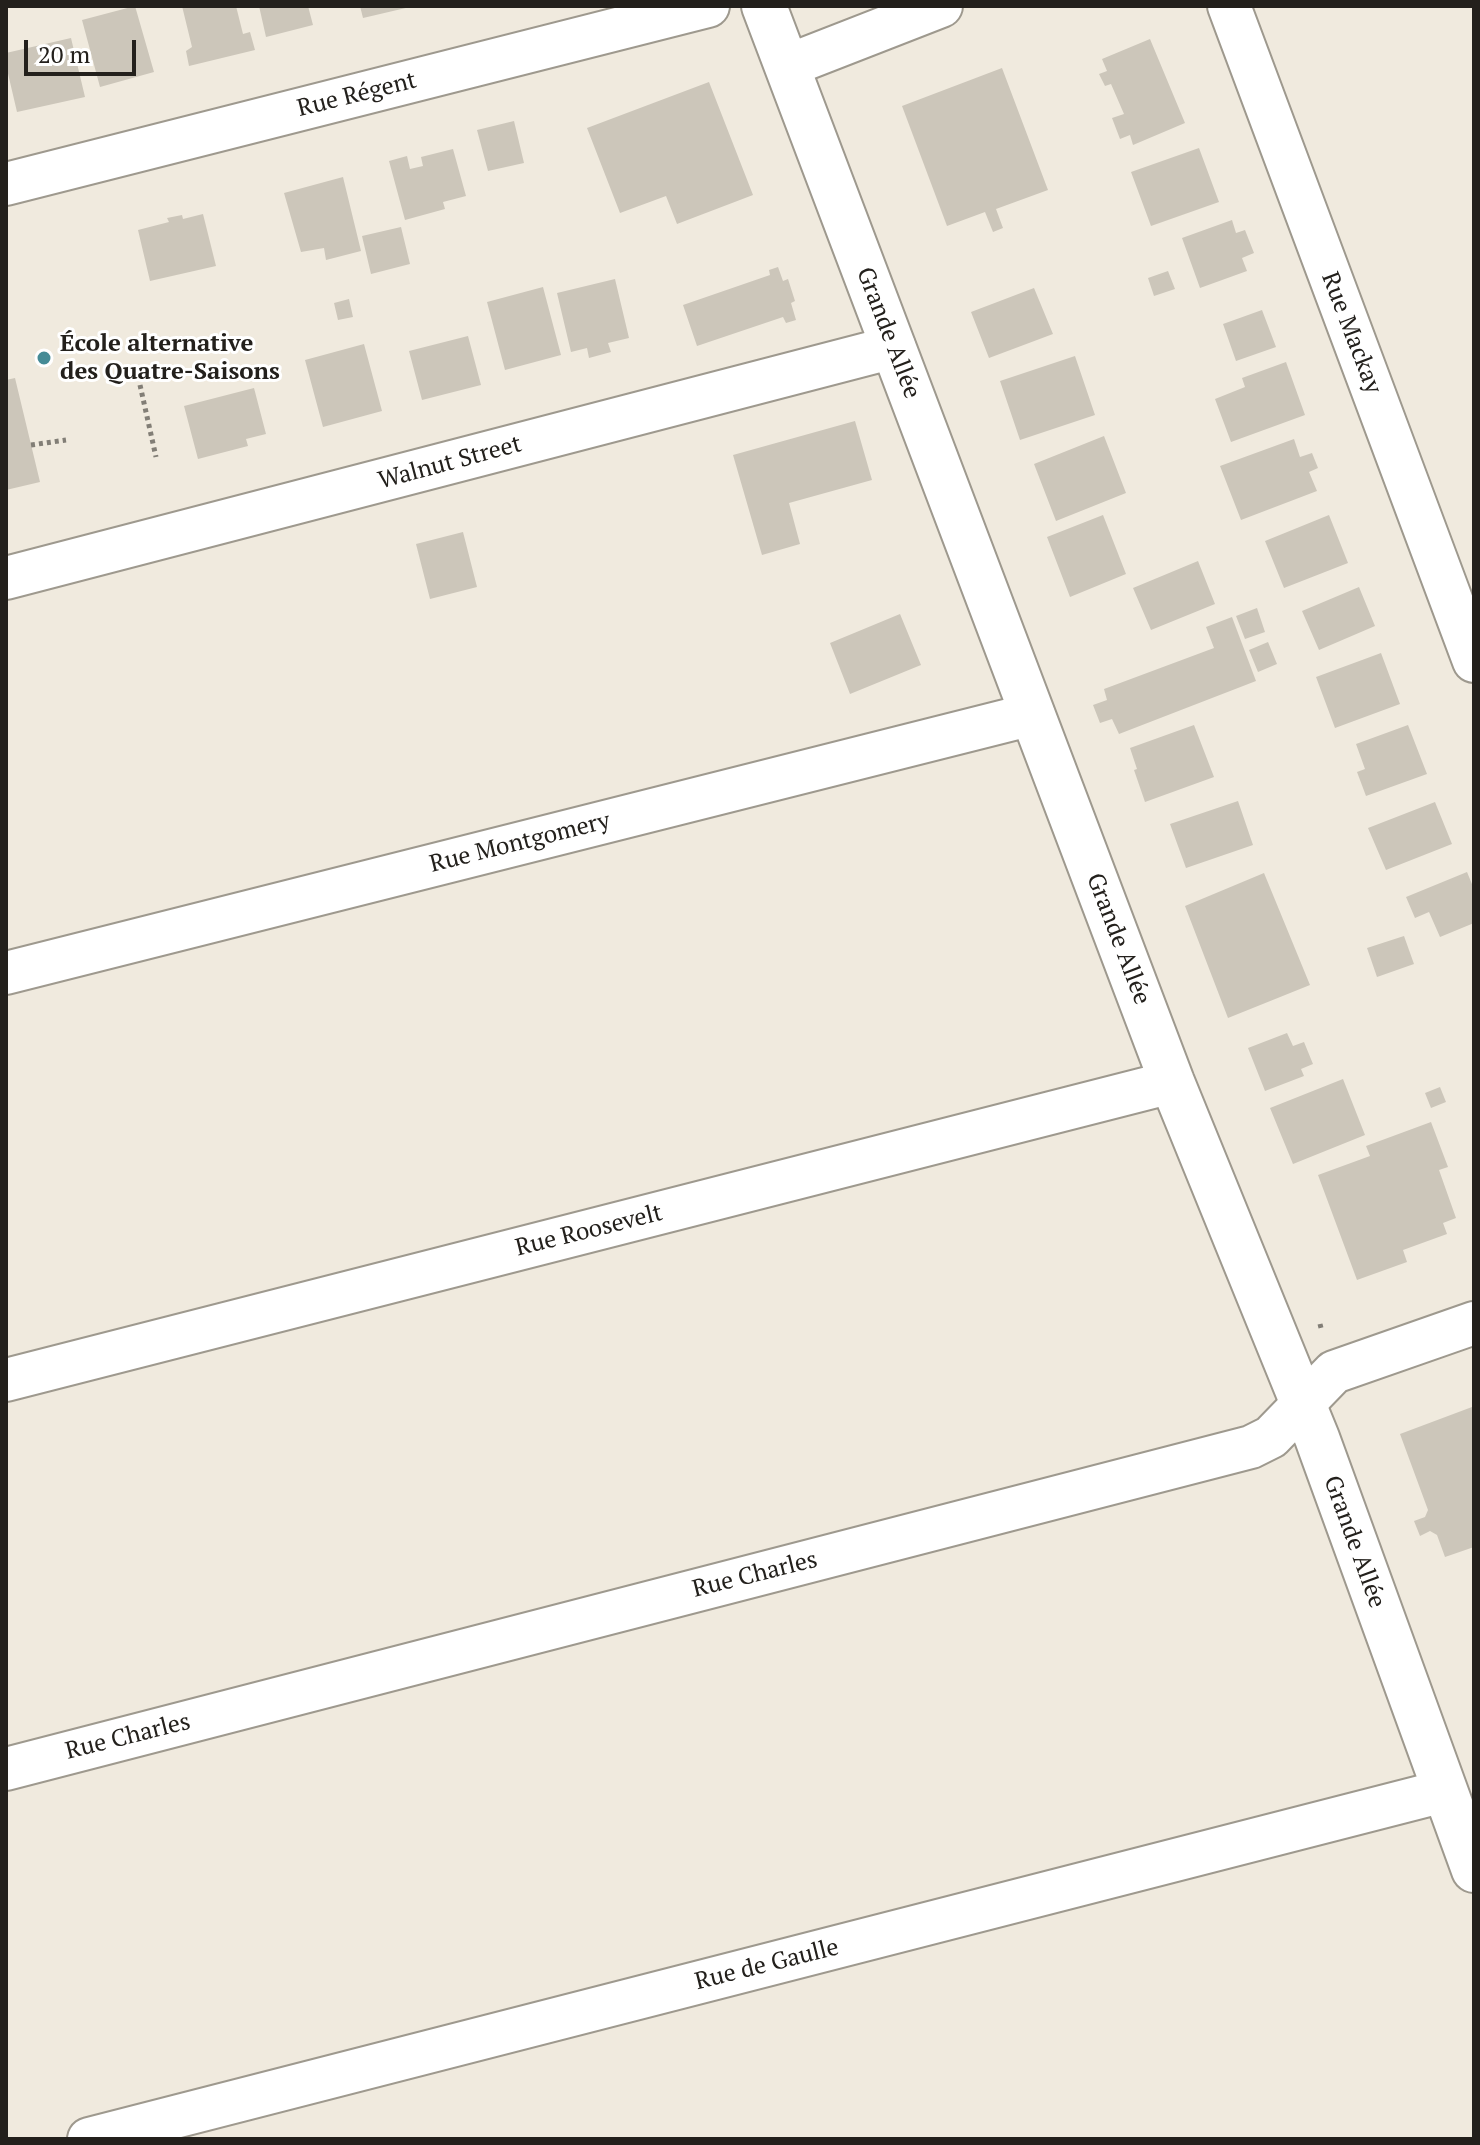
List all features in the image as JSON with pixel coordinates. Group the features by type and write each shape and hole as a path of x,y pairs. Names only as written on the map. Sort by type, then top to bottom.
{"main road":[{"name":"Grande Allée","path":"764,6 1172,1082 1303,1403 1474,1870"}],"street":[{"name":"Rue Régent","path":"6,184 708,6"},
{"path":"787,66 941,6"},
{"name":"Rue Mackay","path":"1229,6 1474,661"},
{"name":"Walnut Street","path":"6,578 894,347"},
{"name":"Rue Montgomery","path":"6,973 1033,714"},
{"name":"Rue Roosevelt","path":"6,1380 1172,1082"},
{"name":"Rue Charles","path":"6,1769 1251,1447 1271,1437 1334,1372 1474,1323"},
{"name":"Rue de Gaulle","path":"89,2139 1444,1791"}],"path":[{"path":"140,385 156,457"},
{"path":"31,445 66,440"}],"building":[{"path":"135,6 154,72 100,87 82,20"},
{"path":"182,6 236,6 243,34 250,32 255,50 189,66 186,51 192,47"},
{"path":"259,6 308,6 313,25 266,37"},
{"path":"360,6 410,6 410,7 363,18"},
{"path":"71,38 85,97 17,112 6,53"},
{"path":"1150,39 1185,123 1133,145 1130,135 1120,139 1112,118 1124,114 1111,84 1105,86 1099,74 1107,71 1102,59"},
{"path":"1002,68 1048,190 996,209 1003,228 993,232 985,212 947,226 902,106"},
{"path":"709,82 753,195 677,224 666,196 620,213 587,128"},
{"path":"514,121 524,163 488,171 477,130"},
{"path":"1199,148 1219,202 1151,226 1131,172"},
{"path":"453,149 466,196 443,202 445,209 405,220 389,161 407,156 410,169 423,166 421,157"},
{"path":"343,177 361,251 326,260 324,248 301,252 284,193"},
{"path":"203,214 216,266 150,281 138,230 169,222 167,218 182,215 183,219"},
{"path":"1232,220 1236,233 1245,230 1254,253 1242,258 1247,271 1200,288 1182,238"},
{"path":"401,227 410,264 371,274 362,236"},
{"path":"778,267 783,281 788,279 795,301 791,303 796,320 786,323 783,317 697,346 683,305 770,275 769,270"},
{"path":"1168,271 1175,289 1154,296 1148,278"},
{"path":"615,279 629,338 608,343 611,352 589,358 587,348 571,352 557,293"},
{"path":"543,287 561,355 505,370 487,302"},
{"path":"1034,288 1053,334 989,358 971,312"},
{"path":"349,299 353,317 338,320 334,303"},
{"path":"1262,310 1276,347 1236,361 1223,324"},
{"path":"468,336 481,385 422,400 409,351"},
{"path":"364,344 382,411 323,427 305,360"},
{"path":"1075,356 1095,415 1020,440 1000,381"},
{"path":"1286,362 1305,415 1231,442 1215,399 1245,387 1242,378"},
{"path":"15,378 40,482 6,490 6,380"},
{"path":"254,388 266,434 246,439 248,446 198,459 184,406"},
{"path":"855,421 872,480 789,503 800,544 762,555 733,455"},
{"path":"1104,436 1126,493 1056,521 1034,464"},
{"path":"1294,439 1300,457 1312,453 1318,468 1309,472 1317,491 1241,520 1220,466"},
{"path":"1103,515 1126,574 1070,597 1047,537"},
{"path":"1329,515 1348,563 1284,588 1265,541"},
{"path":"463,532 477,587 430,599 416,544"},
{"path":"1198,561 1215,604 1151,630 1133,588"},
{"path":"1359,587 1375,626 1319,650 1302,611"},
{"path":"1257,608 1265,632 1245,639 1236,616"},
{"path":"900,614 921,665 850,694 830,643"},
{"path":"1232,617 1256,681 1119,734 1112,719 1100,723 1093,705 1107,700 1104,689 1214,648 1206,627"},
{"path":"1268,642 1277,664 1258,672 1249,650"},
{"path":"1381,653 1400,704 1335,728 1316,677"},
{"path":"1194,725 1214,777 1145,802 1130,748"},
{"path":"1408,725 1427,774 1366,796 1357,772 1365,769 1356,744"},
{"path":"1238,801 1253,845 1186,868 1170,824"},
{"path":"1435,802 1452,844 1386,870 1368,828"},
{"path":"1467,872 1474,889 1474,923 1440,937 1429,912 1415,918 1406,897"},
{"path":"1264,873 1310,985 1228,1018 1185,906"},
{"path":"1404,936 1414,964 1377,977 1367,948"},
{"path":"1287,1033 1293,1046 1304,1042 1313,1064 1301,1069 1304,1076 1265,1091 1248,1048"},
{"path":"1343,1079 1365,1135 1293,1164 1270,1108"},
{"path":"1440,1087 1446,1102 1431,1108 1425,1093"},
{"path":"1431,1122 1448,1167 1439,1170 1456,1218 1443,1223 1447,1234 1403,1250 1407,1262 1357,1280 1318,1175 1370,1156 1366,1146"},
{"path":"1472,1407 1474,1547 1445,1557 1437,1535 1430,1531 1420,1536 1414,1521 1425,1517 1428,1510 1400,1434"}],"place":[{"name":"École alternative des Quatre-Saisons","path":"44,358"}]}
